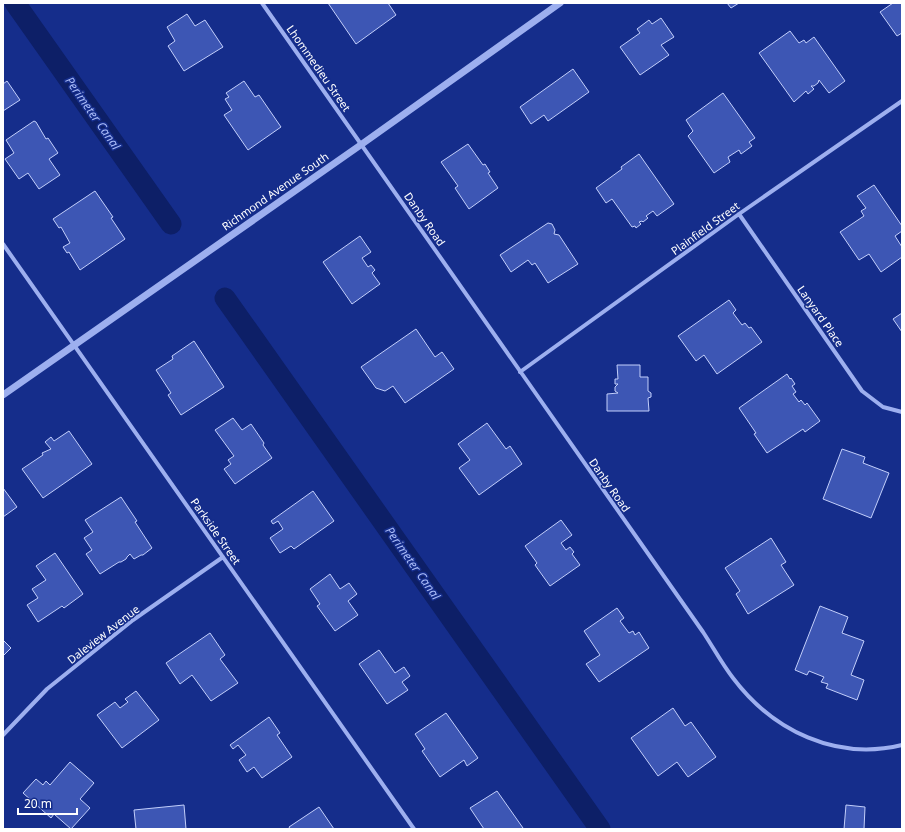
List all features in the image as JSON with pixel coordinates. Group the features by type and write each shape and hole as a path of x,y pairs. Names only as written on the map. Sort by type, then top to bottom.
{"street":[{"name":"Lhommedieu Street","path":"262,3 362,144"},
{"name":"Richmond Avenue South","path":"3,395 362,144 560,3"},
{"name":"Plainfield Street","path":"520,372 740,214 902,101"},
{"name":"Danby Road","path":"362,144 703,632 733,678 754,703 777,722 801,735 826,744 857,750 888,749 902,745"},
{"name":"Lanyard Place","path":"740,214 862,391 883,407 902,412"},
{"name":"Parkside Street","path":"3,244 414,829"},
{"name":"Daleview Avenue","path":"3,736 47,689 133,620 224,557"}],"building":[{"path":"328,3 388,3 396,15 356,44"},
{"path":"727,3 739,3 731,8"},
{"path":"893,3 902,3 902,33 897,36 880,12"},
{"path":"187,14 195,26 205,20 223,47 184,71 168,46 175,41 167,27"},
{"path":"661,18 674,37 661,45 669,55 640,75 620,47 640,33 637,29 649,20 652,24"},
{"path":"790,31 799,43 804,40 806,43 814,37 845,81 829,93 819,80 814,86 811,86 814,89 808,94 806,91 794,102 759,53"},
{"path":"573,69 589,92 548,121 544,115 531,124 520,107"},
{"path":"7,81 20,100 3,111 3,84"},
{"path":"244,81 255,97 259,95 281,127 248,150 224,115 232,110 225,99 229,97 226,93"},
{"path":"723,93 755,138 749,142 752,146 741,154 739,150 728,157 730,162 714,173 688,136 693,131 686,120"},
{"path":"34,121 58,153 49,159 60,175 39,189 28,173 19,179 5,159 14,153 6,140"},
{"path":"468,144 483,165 485,164 490,172 488,173 498,188 469,209 455,188 458,186 441,162"},
{"path":"639,154 674,204 657,216 653,211 646,216 648,218 643,222 639,222 641,224 636,228 635,226 632,227 612,199 606,203 596,188 622,169 621,167"},
{"path":"874,185 902,226 902,231 895,236 902,247 902,257 881,272 869,254 859,260 840,232 864,216 861,211 866,208 857,196"},
{"path":"95,191 113,217 111,218 125,239 80,270 69,252 67,253 63,247 70,243 61,227 59,228 53,219"},
{"path":"548,223 552,224 555,230 554,234 559,235 578,264 548,283 535,263 532,265 528,260 511,272 500,255"},
{"path":"360,236 371,252 362,258 368,267 371,265 375,270 372,273 380,284 352,304 323,262"},
{"path":"729,300 736,310 733,313 742,325 745,323 749,328 751,327 762,342 717,374 704,355 696,361 678,336"},
{"path":"902,313 902,332 893,319"},
{"path":"416,329 435,357 442,352 454,369 405,403 393,386 385,391 376,388 361,367"},
{"path":"194,341 224,387 181,415 168,395 171,393 156,370 173,359 172,356"},
{"path":"617,365 640,365 640,377 648,377 648,391 651,393 651,397 648,398 649,411 607,411 607,394 618,393 615,391 615,387 618,384 615,384 615,379 618,379"},
{"path":"787,374 795,384 792,386 796,392 793,394 799,402 801,400 805,405 807,403 820,421 805,432 803,429 767,453 754,434 756,433 739,408"},
{"path":"233,418 242,430 251,424 272,458 235,484 224,469 231,464 228,460 234,456 215,430"},
{"path":"487,423 506,449 510,446 522,464 479,495 459,468 470,460 458,444"},
{"path":"69,431 92,464 43,498 22,469 43,455 42,453 51,449 45,442 51,437 54,441"},
{"path":"842,449 865,457 863,463 889,473 871,518 823,499"},
{"path":"3,488 17,507 3,517"},
{"path":"313,491 334,521 294,549 291,546 280,553 270,538 283,529 278,521 273,524 271,521"},
{"path":"121,497 137,521 135,522 152,548 143,555 134,559 130,554 126,559 100,574 86,554 92,550 84,538 93,532 85,520"},
{"path":"561,520 572,535 561,543 566,550 570,547 574,552 572,554 580,565 550,586 535,565 537,563 525,546"},
{"path":"771,538 786,562 781,565 794,585 748,614 736,594 740,591 725,568"},
{"path":"55,553 83,594 64,608 62,606 38,622 27,605 38,598 32,589 46,580 36,566"},
{"path":"330,574 340,589 349,583 357,594 348,601 358,615 335,631 317,606 320,604 310,589"},
{"path":"820,606 848,617 842,633 864,641 851,675 864,680 857,700 826,688 828,684 821,682 824,677 809,671 807,675 795,670"},
{"path":"617,608 624,618 620,621 629,633 633,631 635,635 639,632 649,648 599,682 586,664 600,655 584,631"},
{"path":"210,633 225,655 220,659 238,683 211,701 192,675 180,684 166,663"},
{"path":"3,640 11,648 3,656"},
{"path":"379,650 395,673 404,667 410,676 402,682 408,690 387,704 359,664"},
{"path":"136,691 159,720 122,748 97,715 115,702 120,708 128,702 125,699"},
{"path":"673,708 685,726 691,722 716,757 688,777 677,762 658,776 631,738"},
{"path":"446,713 478,758 467,766 464,760 440,777 422,751 425,749 415,734"},
{"path":"269,717 280,733 277,735 292,757 262,778 254,767 247,772 239,760 246,755 238,745 233,749 230,745"},
{"path":"70,762 94,783 80,799 90,808 71,829 54,814 51,818 23,793 36,779 43,785 46,781 50,785"},
{"path":"497,791 523,828 522,829 484,829 470,808"},
{"path":"184,805 186,829 136,829 134,810"},
{"path":"846,805 865,807 864,829 844,829"},
{"path":"319,807 334,829 290,829 289,827"}],"waterway":[{"name":"Perimeter Canal","path":"15,3 171,224"},
{"name":"Perimeter Canal","path":"225,298 600,829"}]}
